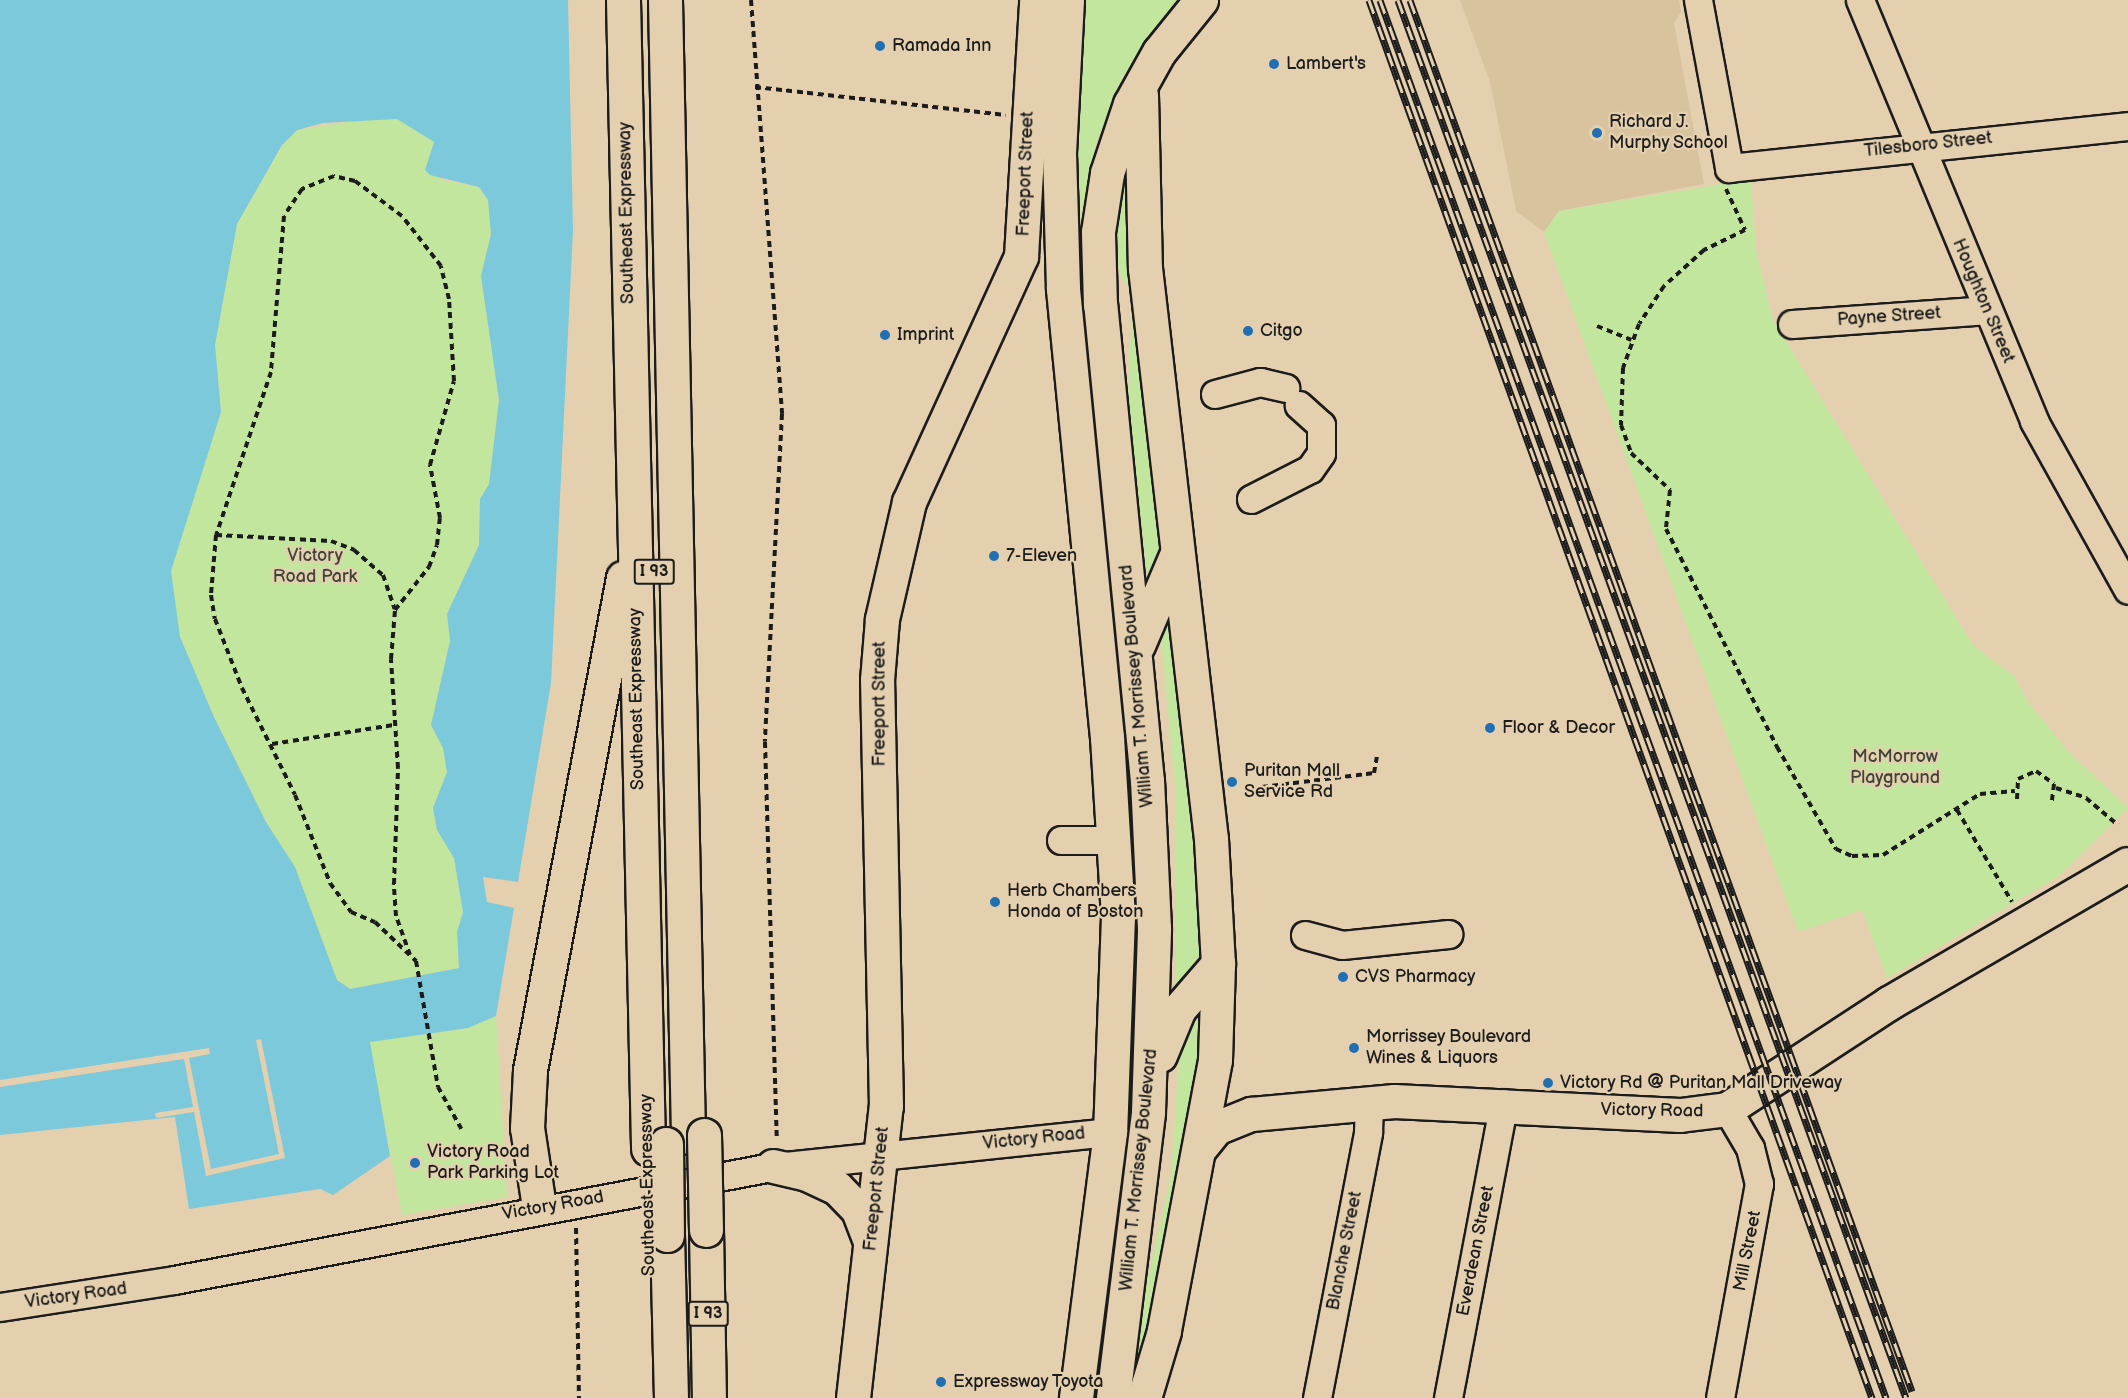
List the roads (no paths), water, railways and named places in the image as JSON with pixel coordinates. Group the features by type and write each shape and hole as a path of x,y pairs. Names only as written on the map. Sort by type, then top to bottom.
{"main road":[{"name":"Southeast Expressway","path":"623,0 633,532 677,1141 678,1233 709,1398"},
{"name":"I 93","path":"642,0 677,1141"},
{"name":"I 93","path":"665,0 677,1141"},
{"name":"Southeast Expressway","path":"652,1398 678,1233 681,0"},
{"name":"Freeport Street","path":"853,1398 880,1155 888,1028 877,680 887,589 918,480 1014,278 1027,220 1040,98 1036,0"},
{"name":"William T. Morrissey Boulevard","path":"1067,0 1040,98 1063,288 1115,840 1118,1011 1110,1132 1076,1398"},
{"name":"William T. Morrissey Boulevard","path":"1113,1398 1148,1112 1154,900 1136,671 1097,269 1100,215 1117,137 1146,73 1201,0"},
{"path":"1144,1398 1164,1330 1215,1060 1218,964 1213,856 1145,268 1139,117 1146,73"},
{"path":"1107,379 1114,318 1145,268"},
{"path":"1014,278 1063,288"},
{"path":"539,1207 527,1128 530,1070 609,636 633,532"},
{"path":"1136,671 1145,620 1170,577 1178,550"},
{"name":"Victory Road","path":"1199,1149 1216,1128 1251,1114 1369,1103 1504,1103 1680,1115 1727,1109 1889,1003 2128,864"},
{"path":"1148,1112 1168,1028 1218,964"},
{"path":"1215,1060 1228,1095 1251,1114"},
{"path":"775,1157 837,1188 858,1210 871,1246"},
{"name":"I 93","path":"671,1398 678,1233"},
{"name":"I 93","path":"678,1233 693,1398"}],"street":[{"name":"Tilesboro Street","path":"1698,0 1726,175 1919,145 2128,126"},
{"name":"Houghton Street","path":"1860,0 1985,310 2053,460 2128,590"},
{"name":"Payne Street","path":"1792,324 1985,310"},
{"path":"1215,394 1252,384 1299,398 1322,425 1321,453 1310,469 1251,499"},
{"path":"1061,840 1115,840"},
{"path":"1305,935 1342,945 1448,934"},
{"name":"Blanche Street","path":"1317,1398 1368,1132 1369,1103"},
{"name":"Everdean Street","path":"1448,1398 1504,1103"},
{"name":"Mill Street","path":"1720,1398 1759,1184 1750,1148 1727,1109"},
{"name":"Victory Road","path":"0,1307 174,1280 775,1157 880,1155 1110,1132"}],"water":[{"path":"0,0 568,0 573,230 551,683 518,882 483,877 487,902 514,908 496,1016 468,1028 370,1042 390,1156 333,1195 320,1189 189,1209 175,1117 0,1135","holes":["397,119 434,142 425,170 430,175 479,187 488,200 491,234 481,276 499,400 489,484 480,499 479,545 447,614 450,641 431,725 443,748 447,772 433,808 437,830 454,858 463,912 457,932 459,968 350,989 337,980 295,867 266,822 214,717 180,637 171,571 221,412 215,345 237,224 282,145 297,130 323,123"]}],"railway":[{"path":"1369,0 1872,1398"},
{"path":"1380,0 1886,1398"},
{"path":"1398,0 1906,1398"},
{"path":"1410,0 1912,1391"}],"place":[{"name":"Ramada Inn","path":"880,46"},
{"name":"Lambert's","path":"1274,64"},
{"name":"Richard J. Murphy School","path":"1597,133"},
{"name":"Citgo","path":"1248,331"},
{"name":"Imprint","path":"885,335"},
{"name":"7-Eleven","path":"994,556"},
{"name":"Floor & Decor","path":"1490,728"},
{"name":"Puritan Mall Service Rd","path":"1232,782"},
{"name":"Herb Chambers Honda of Boston","path":"995,902"},
{"name":"CVS Pharmacy","path":"1343,977"},
{"name":"Morrissey Boulevard Wines & Liquors","path":"1354,1048"},
{"name":"Victory Rd @ Puritan Mall Driveway","path":"1548,1083"},
{"name":"Victory Road Park Parking Lot","path":"415,1163"},
{"name":"Expressway Toyota","path":"941,1382"}],"park label":[{"name":"Victory Road Park","path":"315,567"},
{"name":"McMorrow Playground","path":"1895,768"}]}
